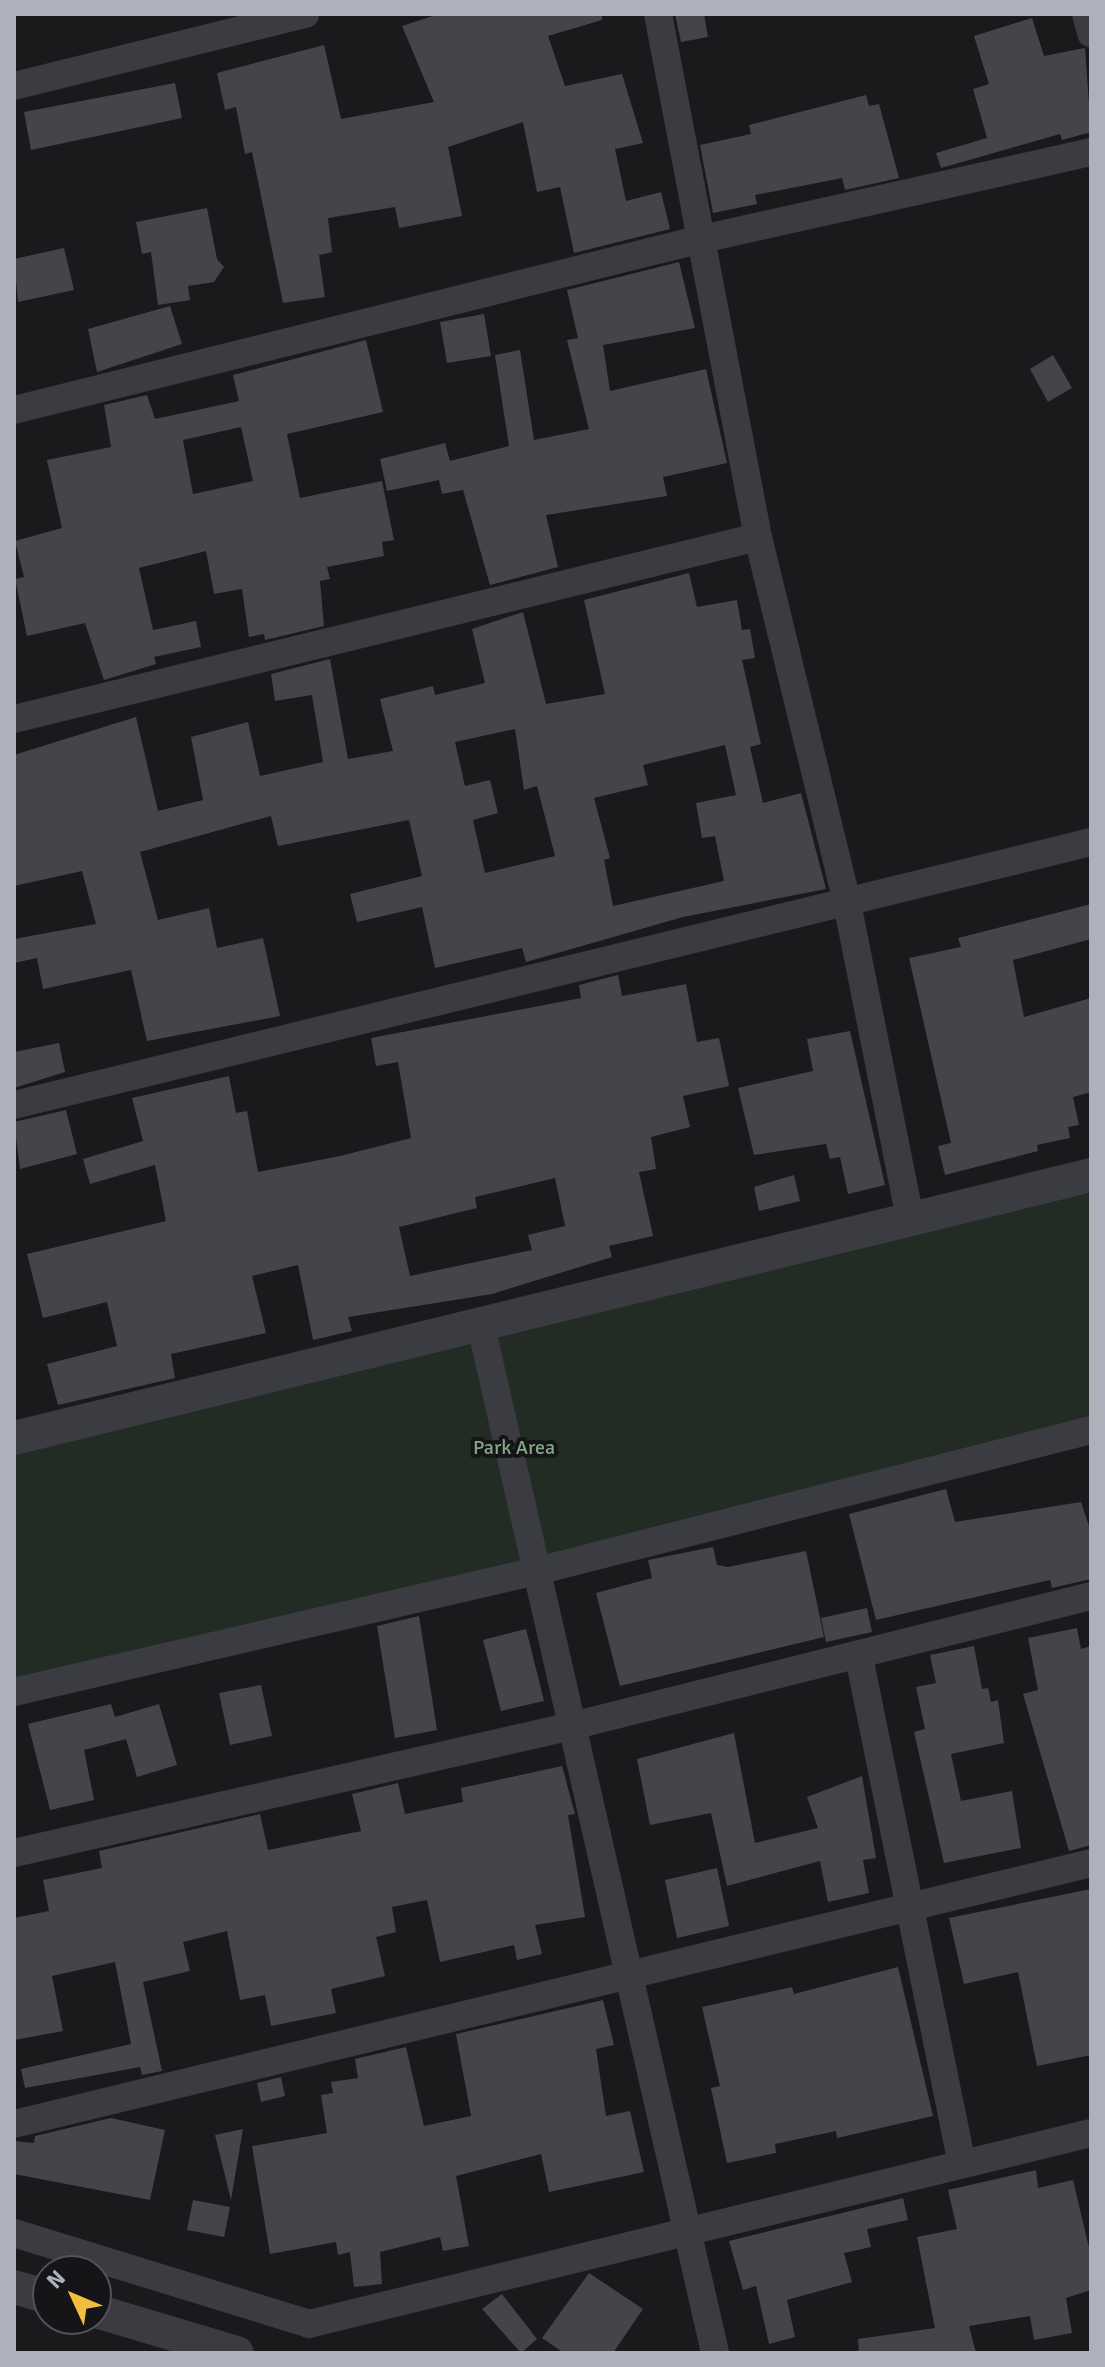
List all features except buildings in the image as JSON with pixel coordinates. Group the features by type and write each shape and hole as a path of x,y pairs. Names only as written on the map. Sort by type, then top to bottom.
{"street":[{"path":"14,86 305,14"},
{"path":"658,14 758,537 846,898 911,1222"},
{"path":"1086,14 1091,33"},
{"path":"14,410 702,239 1091,152"},
{"path":"14,719 758,537"},
{"path":"14,1105 846,898 1091,842"},
{"path":"14,1438 911,1222 1091,1175"},
{"path":"481,1326 715,2353"},
{"path":"14,1692 537,1571 1091,1430"},
{"path":"14,1853 572,1726 859,1657 1091,1596"},
{"path":"859,1657 962,2164"},
{"path":"14,2124 630,1978 1091,1863"},
{"path":"14,2233 309,2324 1091,2133"},
{"path":"112,2316 237,2353"}],"green space":[{"name":"Park Area","path":"1091,1175 1091,1430 14,1692 14,1438"}]}
